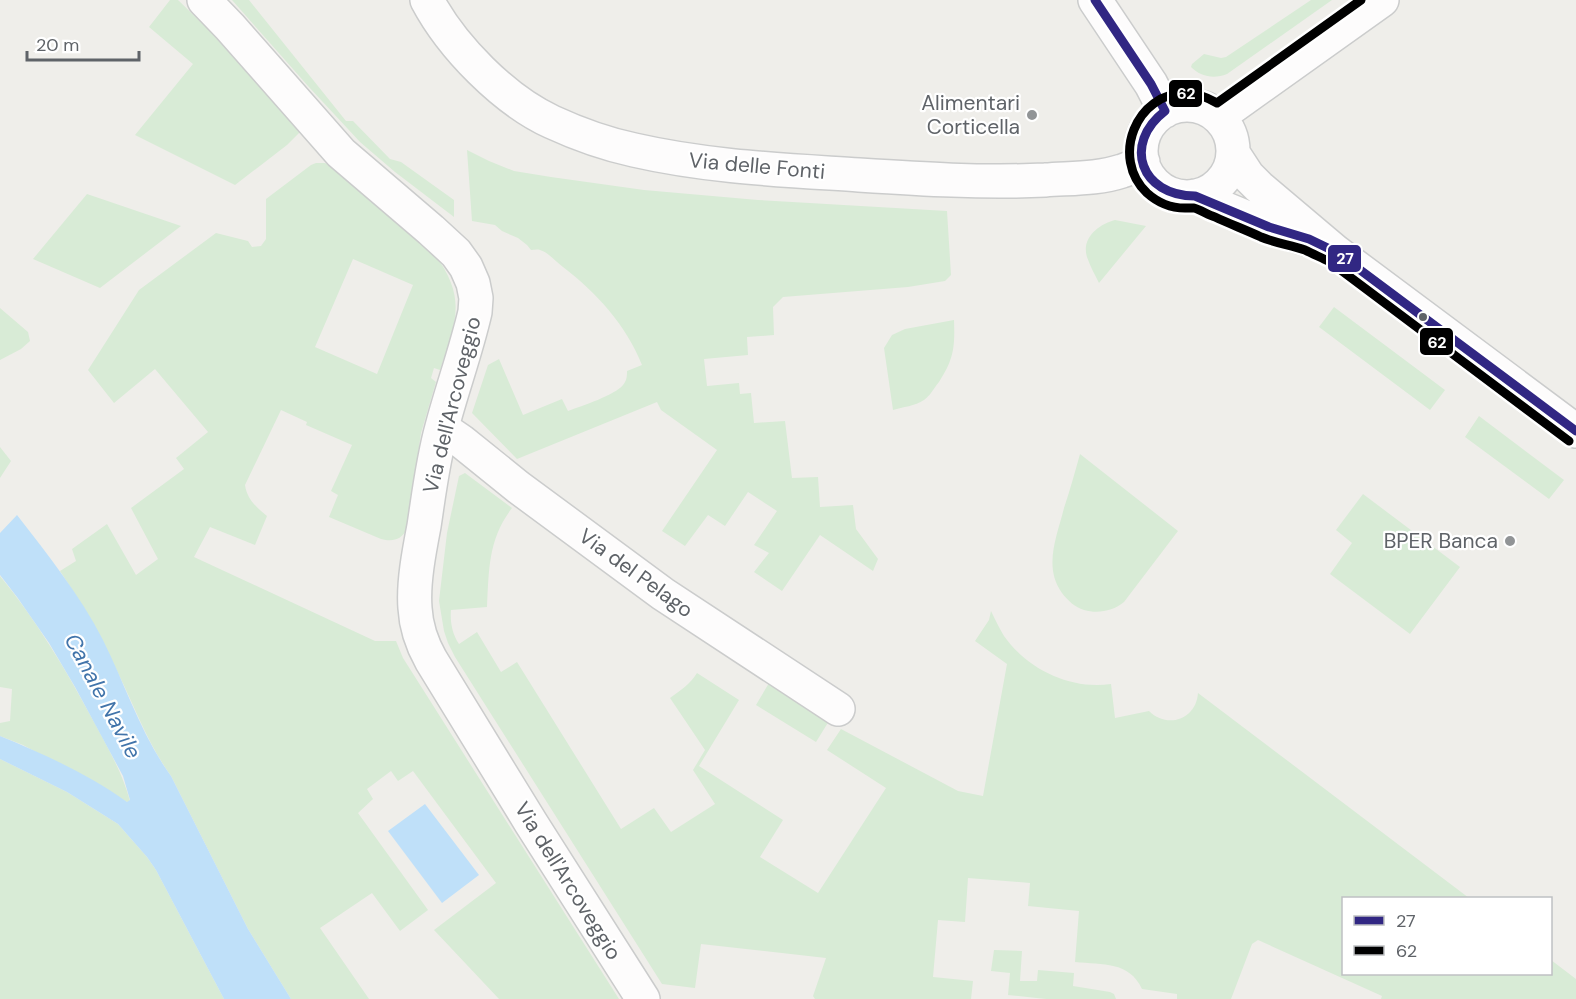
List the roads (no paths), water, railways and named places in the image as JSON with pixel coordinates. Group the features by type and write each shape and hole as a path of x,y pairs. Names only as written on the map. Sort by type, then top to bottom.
{"street":[{"name":"Via dell'Arcoveggio","path":"204,0 341,153 447,243 466,267 473,283 476,298 475,312 435,458 416,582 417,627 422,644 448,689 643,999"},
{"name":"Via delle Fonti","path":"427,0 453,39 475,64 499,88 522,106 551,122 590,138 632,150 678,159 764,169 956,181 1032,181 1094,177 1123,171 1143,162"},
{"path":"1095,0 1145,75 1165,111"},
{"path":"1218,117 1382,0"},
{"path":"1184,105 1194,106 1218,117 1228,131 1232,141 1231,164 1220,183 1203,194 1187,197 1174,196 1163,191 1154,183 1146,171 1142,146 1145,132 1165,111 1184,105"},
{"path":"1233,153 1248,176 1259,187 1336,252 1576,431"},
{"path":"1195,196 1269,227 1309,239 1336,252"},
{"name":"Via del Pelago","path":"442,428 518,488 663,594 838,709"}],"water":[{"name":"Canale Navile","path":"17,515 63,576 94,623 142,727 171,776 248,929 291,999 224,999 156,870 118,824 67,792 0,759 0,736 65,765 97,782 127,802 130,800 123,776 75,687 49,643 0,575 0,533"},
{"path":"425,804 479,875 442,903 388,831"}],"place":[{"name":"Alimentari Corticella","path":"1032,115"},
{"name":"BPER Banca","path":"1510,541"}]}
